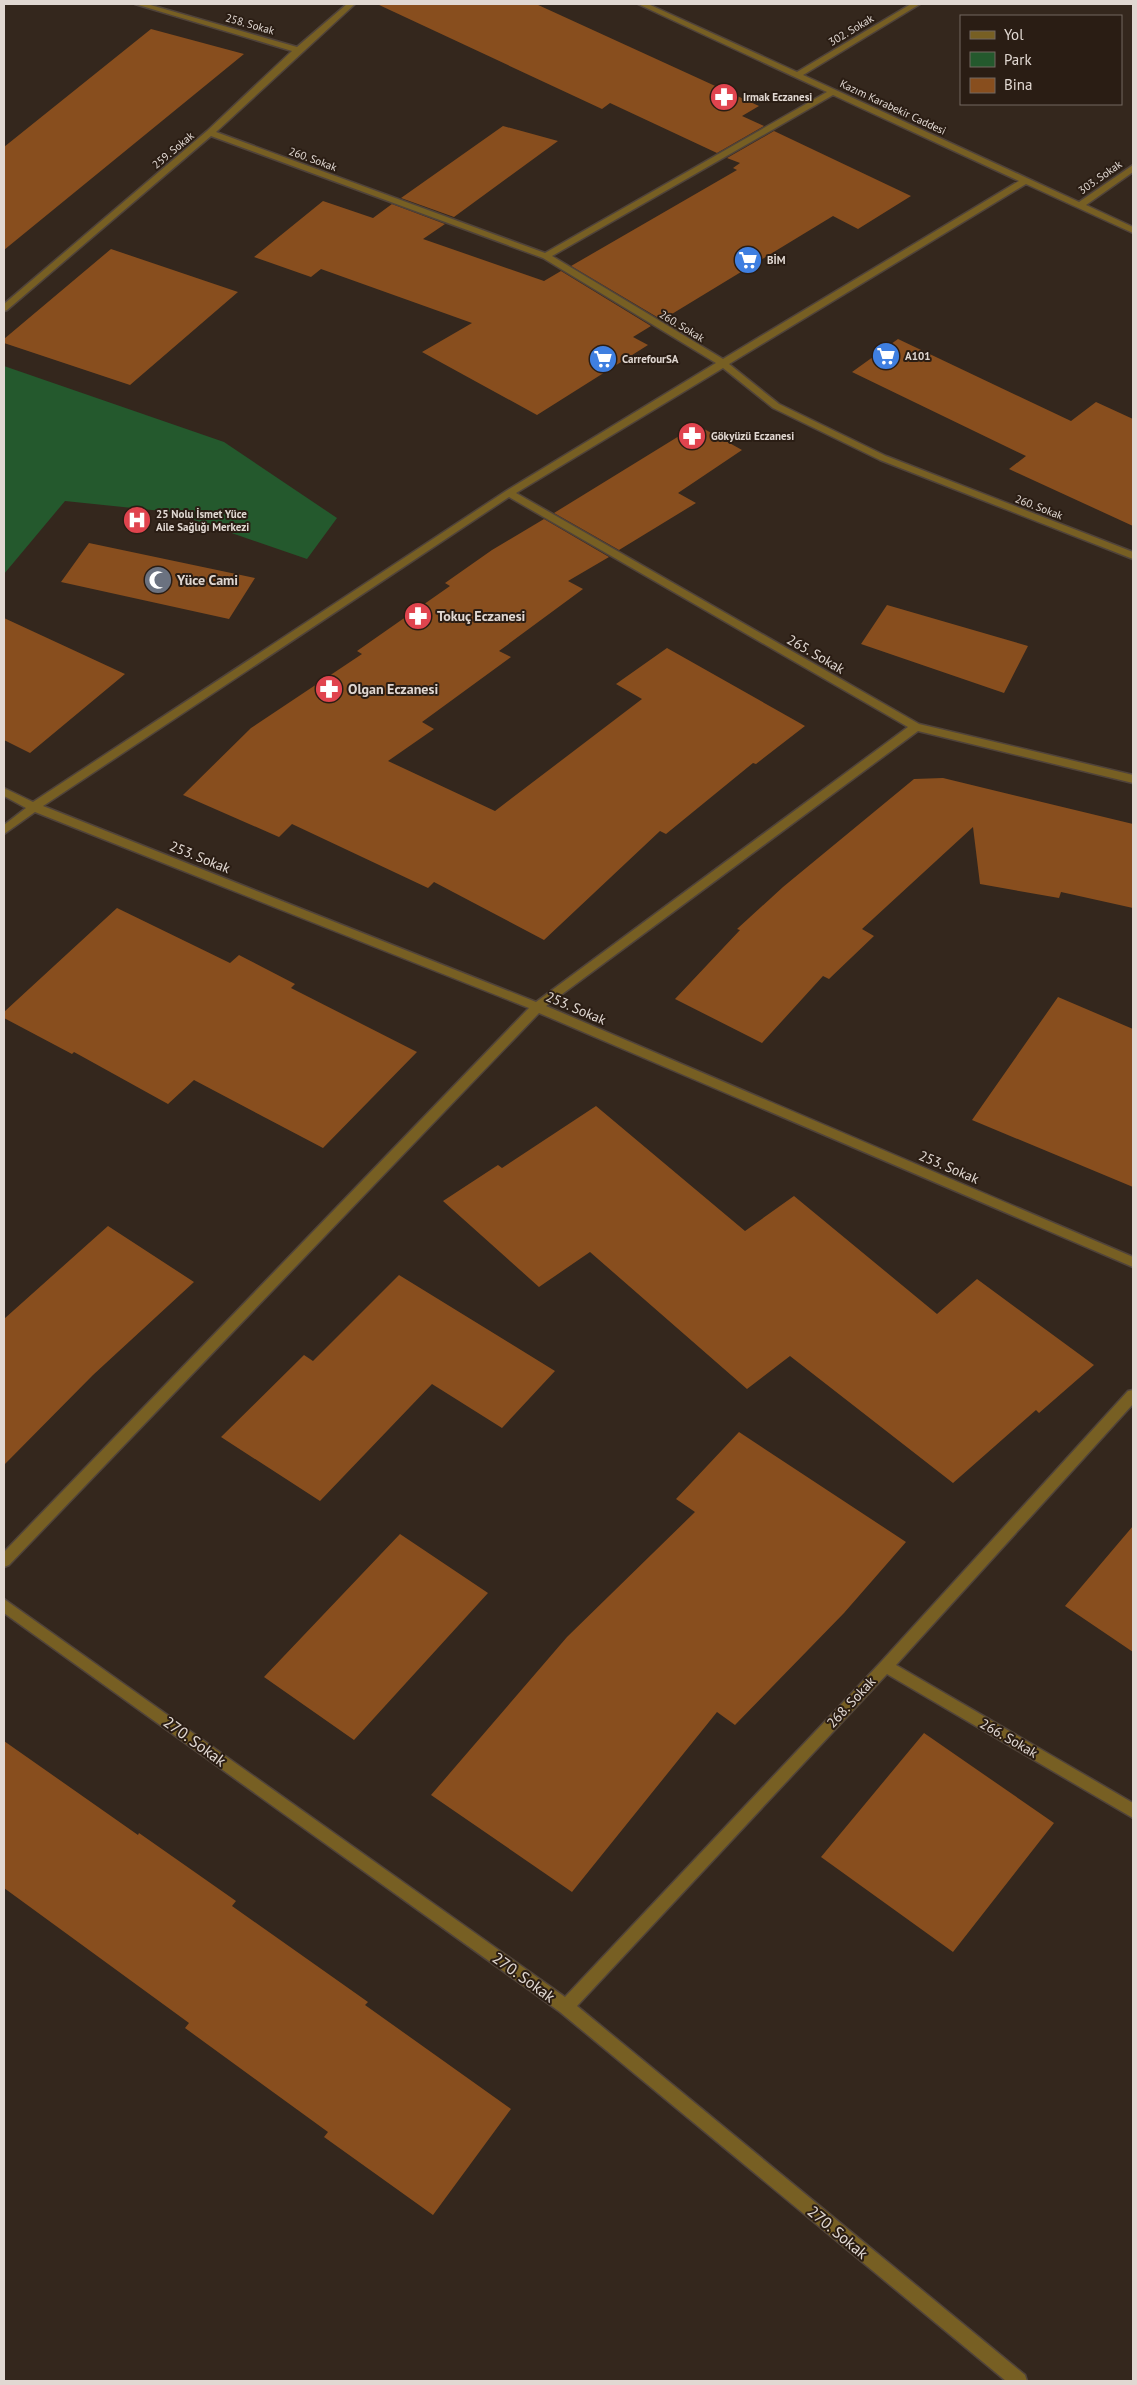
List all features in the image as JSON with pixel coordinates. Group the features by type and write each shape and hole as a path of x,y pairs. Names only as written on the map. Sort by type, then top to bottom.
{"street":[{"name":"258. Sokak","path":"139,4 298,50"},
{"name":"259. Sokak","path":"4,308 210,133 298,50 352,4"},
{"name":"Kazım Karabekir Caddesi","path":"642,4 1133,230"},
{"name":"302. Sokak","path":"798,75 916,4"},
{"path":"546,256 833,92"},
{"name":"260. Sokak","path":"210,133 546,256 724,364 776,406 883,458 1133,556"},
{"name":"303. Sokak","path":"1080,205 1133,168"},
{"path":"4,830 34,807 509,493 1026,180"},
{"name":"265. Sokak","path":"509,493 916,727 1133,779"},
{"path":"4,1561 536,1007 916,727"},
{"name":"253. Sokak","path":"4,792 34,807 536,1007 1133,1262"},
{"name":"268. Sokak","path":"566,2007 886,1666 1133,1395"},
{"name":"270. Sokak","path":"4,1605 566,2007 1019,2381"},
{"name":"266. Sokak","path":"886,1666 1133,1811"}],"green space":[{"path":"4,366 224,442 337,518 307,559 171,512 65,501 4,574"}],"building":[{"path":"377,4 536,4 759,106 742,116 764,126 717,153 610,103 602,109"},
{"path":"151,29 244,54 4,250 4,147"},
{"path":"503,126 558,141 454,217 401,198"},
{"path":"774,131 911,196 858,229 833,216 662,320 571,266 737,170 733,168 740,163 727,158"},
{"path":"323,201 373,218 392,204 445,224 423,239 544,281 561,271 651,326 633,337 648,345 537,415 422,352 472,323 321,269 311,277 254,257"},
{"path":"111,249 238,292 130,385 4,343 4,339"},
{"path":"898,339 1071,421 1096,402 1133,419 1133,526 1009,469 1026,456 852,372"},
{"path":"697,425 742,450 678,493 696,503 619,550 554,513"},
{"path":"544,519 609,557 568,581 583,589 499,651 511,657 422,722 434,729 388,761 495,811 642,699 616,684 667,648 805,726 756,764 753,763 666,834 660,831 544,940 434,882 428,888 292,824 279,837 183,795 251,728 362,654 357,651 450,586 445,583 492,550"},
{"name":"Yüce Cami","path":"89,543 255,578 229,619 61,582"},
{"path":"887,605 1028,646 1004,693 861,644"},
{"path":"4,618 125,674 30,753 4,740"},
{"path":"943,778 1133,824 1133,908 1061,892 1059,898 980,884 973,827 862,929 874,936 829,979 823,976 762,1043 675,999 740,930 737,929 783,887 914,779"},
{"path":"117,908 230,963 239,955 295,984 291,988 417,1052 323,1148 194,1080 168,1104 74,1052 72,1054 4,1018 4,1012"},
{"path":"1058,997 1133,1029 1133,1187 972,1120"},
{"path":"596,1106 745,1231 794,1196 937,1314 977,1279 1094,1365 1039,1413 1036,1410 953,1483 790,1356 747,1389 590,1252 539,1287 443,1201 498,1165 502,1168"},
{"path":"108,1226 194,1282 93,1375 4,1465 4,1319"},
{"path":"399,1275 555,1371 502,1428 432,1384 320,1501 221,1437 304,1355 313,1361"},
{"path":"739,1432 906,1542 844,1613 735,1725 717,1712 572,1892 431,1795 567,1637 695,1512 676,1499"},
{"path":"1133,1526 1133,1652 1065,1606"},
{"path":"400,1534 488,1593 354,1740 264,1677"},
{"path":"924,1733 1054,1823 953,1952 821,1857"},
{"path":"4,1741 236,1901 232,1906 368,2002 365,2005 511,2109 433,2215 324,2137 328,2132 185,2028 189,2023 4,1888"}],"place":[{"name":"Irmak Eczanesi","path":"724,97"},
{"name":"BİM","path":"748,260"},
{"name":"A101","path":"886,356"},
{"name":"CarrefourSA","path":"603,359"},
{"name":"Gökyüzü Eczanesi","path":"692,436"},
{"name":"25 Nolu İsmet Yüce Aile Sağlığı Merkezi","path":"137,520"},
{"name":"Yüce Cami","path":"158,580"},
{"name":"Tokuç Eczanesi","path":"418,616"},
{"name":"Olgan Eczanesi","path":"329,689"}]}
